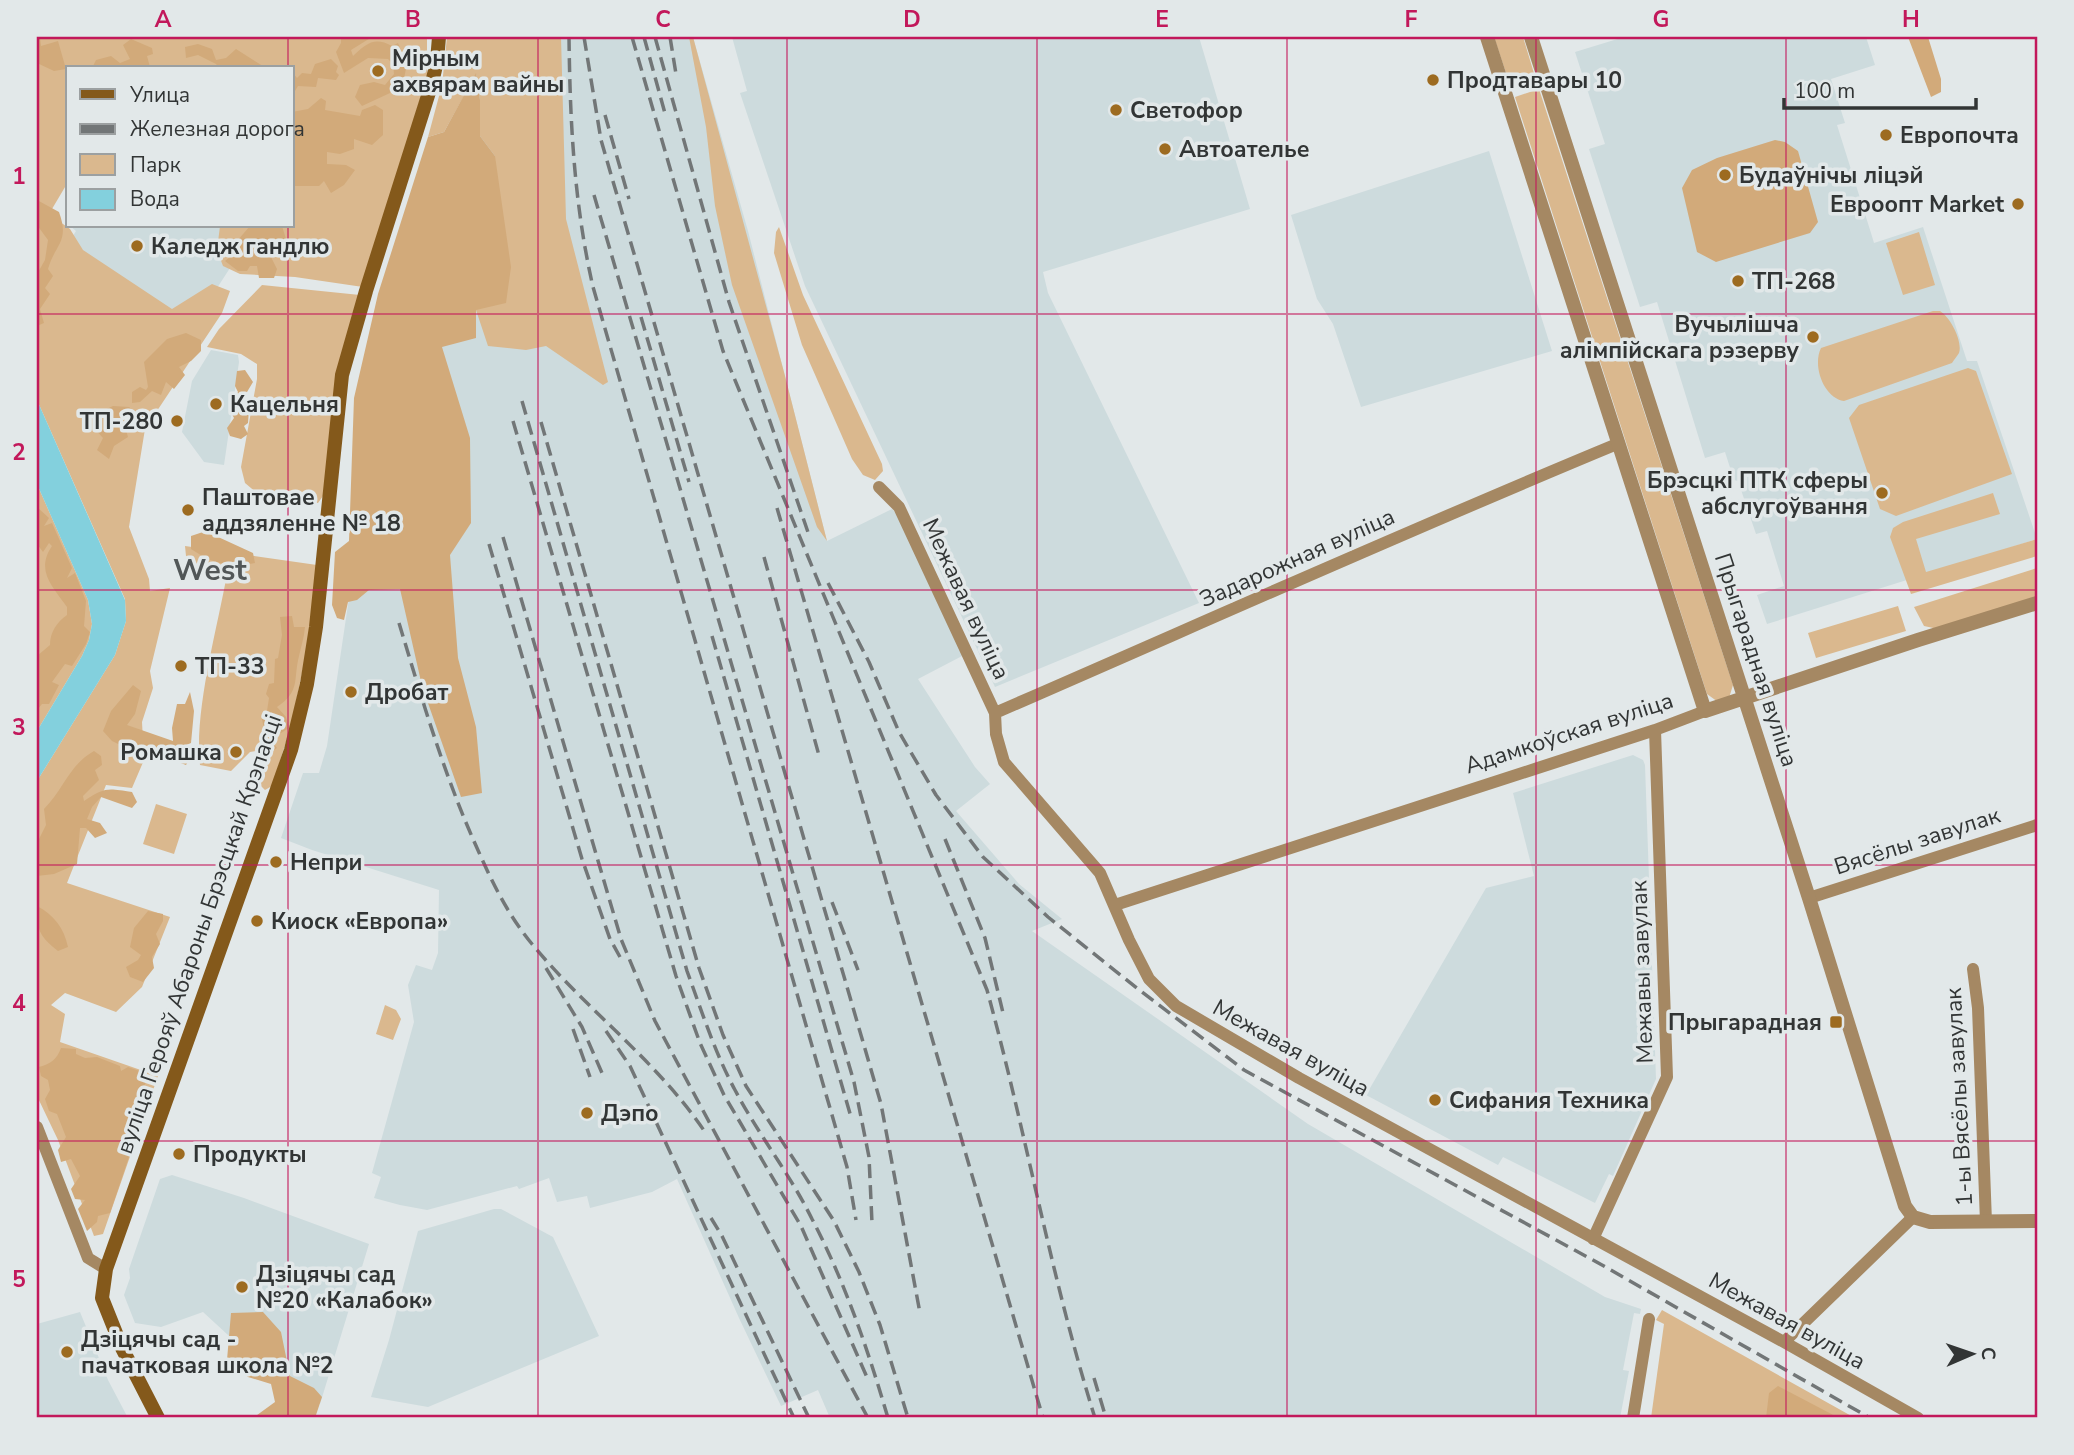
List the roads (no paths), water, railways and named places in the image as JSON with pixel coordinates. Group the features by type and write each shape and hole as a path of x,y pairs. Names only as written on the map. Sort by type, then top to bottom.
{"main road":[{"name":"вуліца Герояў Абароны Брэсцкай Крэпасці","path":"158,1418 122,1348 103,1298 106,1269 291,750 307,684 316,627 342,375 432,83 439,37"}],"street":[{"path":"1487,37 1705,712"},
{"name":"Прыгарадная вуліца","path":"1531,37 1809,898 1905,1206 1913,1217"},
{"name":"Задарожная вуліца","path":"995,713 1423,525 1617,444"},
{"name":"Межавая вуліца","path":"879,487 899,507 995,713 996,734 1004,762 1100,873 1149,979 1176,1006 1298,1078 1784,1342 1918,1418"},
{"name":"Адамкоўская вуліца","path":"1115,905 2037,603"},
{"name":"Межавы завулак","path":"1593,1239 1667,1077 1655,730"},
{"name":"Вясёлы завулак","path":"1809,898 2037,825"},
{"name":"1-ы Вясёлы завулак","path":"1973,969 1978,1008 1986,1222"},
{"path":"37,1127 88,1258 106,1269"},
{"path":"1784,1342 1913,1217 1930,1222 2037,1221"},
{"path":"1633,1418 1648,1319"}],"water":[{"path":"37,400 125,600 126,621 115,655 37,781 37,731 82,656 92,624 88,600 37,484"}],"railway":[{"path":"569,37 574,163 581,225 593,287 847,1167 856,1220"},
{"path":"584,37 601,140 881,1104 920,1313"},
{"path":"632,37 723,351 987,990 1065,1312 1095,1418"},
{"path":"644,37 666,117"},
{"path":"655,37 729,302 810,538"},
{"path":"670,37 676,74"},
{"path":"605,115 629,199"},
{"path":"594,195 854,1082 869,1157 872,1223"},
{"path":"641,317 689,482"},
{"path":"522,401 698,1002 735,1090 794,1186 835,1267 855,1317 888,1418"},
{"path":"513,421 676,976 700,1043 724,1095 801,1226 869,1382"},
{"path":"541,422 699,968 723,1035 746,1086 834,1221 859,1272 880,1325 908,1418"},
{"path":"777,508 1043,1418"},
{"path":"503,537 621,939 655,1021 868,1418"},
{"path":"489,544 582,859 610,939 620,957"},
{"path":"764,557 820,759"},
{"path":"828,583 869,662 899,732 936,795 983,857 1048,917 1244,1070 1602,1265 1870,1418"},
{"path":"399,623 454,793 483,861 508,910 523,933 553,968 645,1060 707,1135"},
{"path":"712,636 851,1117"},
{"path":"945,839 985,938 1004,1017"},
{"path":"832,902 858,970"},
{"path":"546,968 582,1027 602,1073"},
{"path":"573,1029 590,1077"},
{"path":"606,1031 630,1066 794,1418"},
{"path":"711,1218 809,1418"},
{"path":"1094,1378 1106,1418"}],"place":[{"name":"Мірным ахвярам вайны","path":"378,71"},
{"name":"Продтавары 10","path":"1433,80"},
{"name":"Светофор","path":"1116,110"},
{"name":"Европочта","path":"1886,135"},
{"name":"Автоателье","path":"1165,149"},
{"name":"Будаўнічы ліцэй","path":"1725,175"},
{"name":"Евроопт Market","path":"2018,204"},
{"name":"Каледж гандлю","path":"137,246"},
{"name":"ТП-268","path":"1738,281"},
{"name":"Вучылішча алімпійскага рэзерву","path":"1813,337"},
{"name":"Кацельня","path":"216,404"},
{"name":"ТП-280","path":"177,421"},
{"name":"Брэсцкі ПТК сферы абслугоўвання","path":"1882,493"},
{"name":"Паштовае аддзяленне № 18","path":"188,510"},
{"name":"ТП-33","path":"181,666"},
{"name":"Дробат","path":"351,692"},
{"name":"Ромашка","path":"236,752"},
{"name":"Непри","path":"276,862"},
{"name":"Киоск «Европа»","path":"257,921"},
{"name":"Прыгарадная","path":"1836,1022"},
{"name":"Сифания Техника","path":"1435,1100"},
{"name":"Дэпо","path":"587,1113"},
{"name":"Продукты","path":"179,1154"},
{"name":"Дзіцячы сад №20 «Калабок»","path":"242,1287"},
{"name":"Дзіцячы сад - пачатковая школа №2","path":"67,1352"}],"district":[{"name":"West","path":"210,570"}]}
